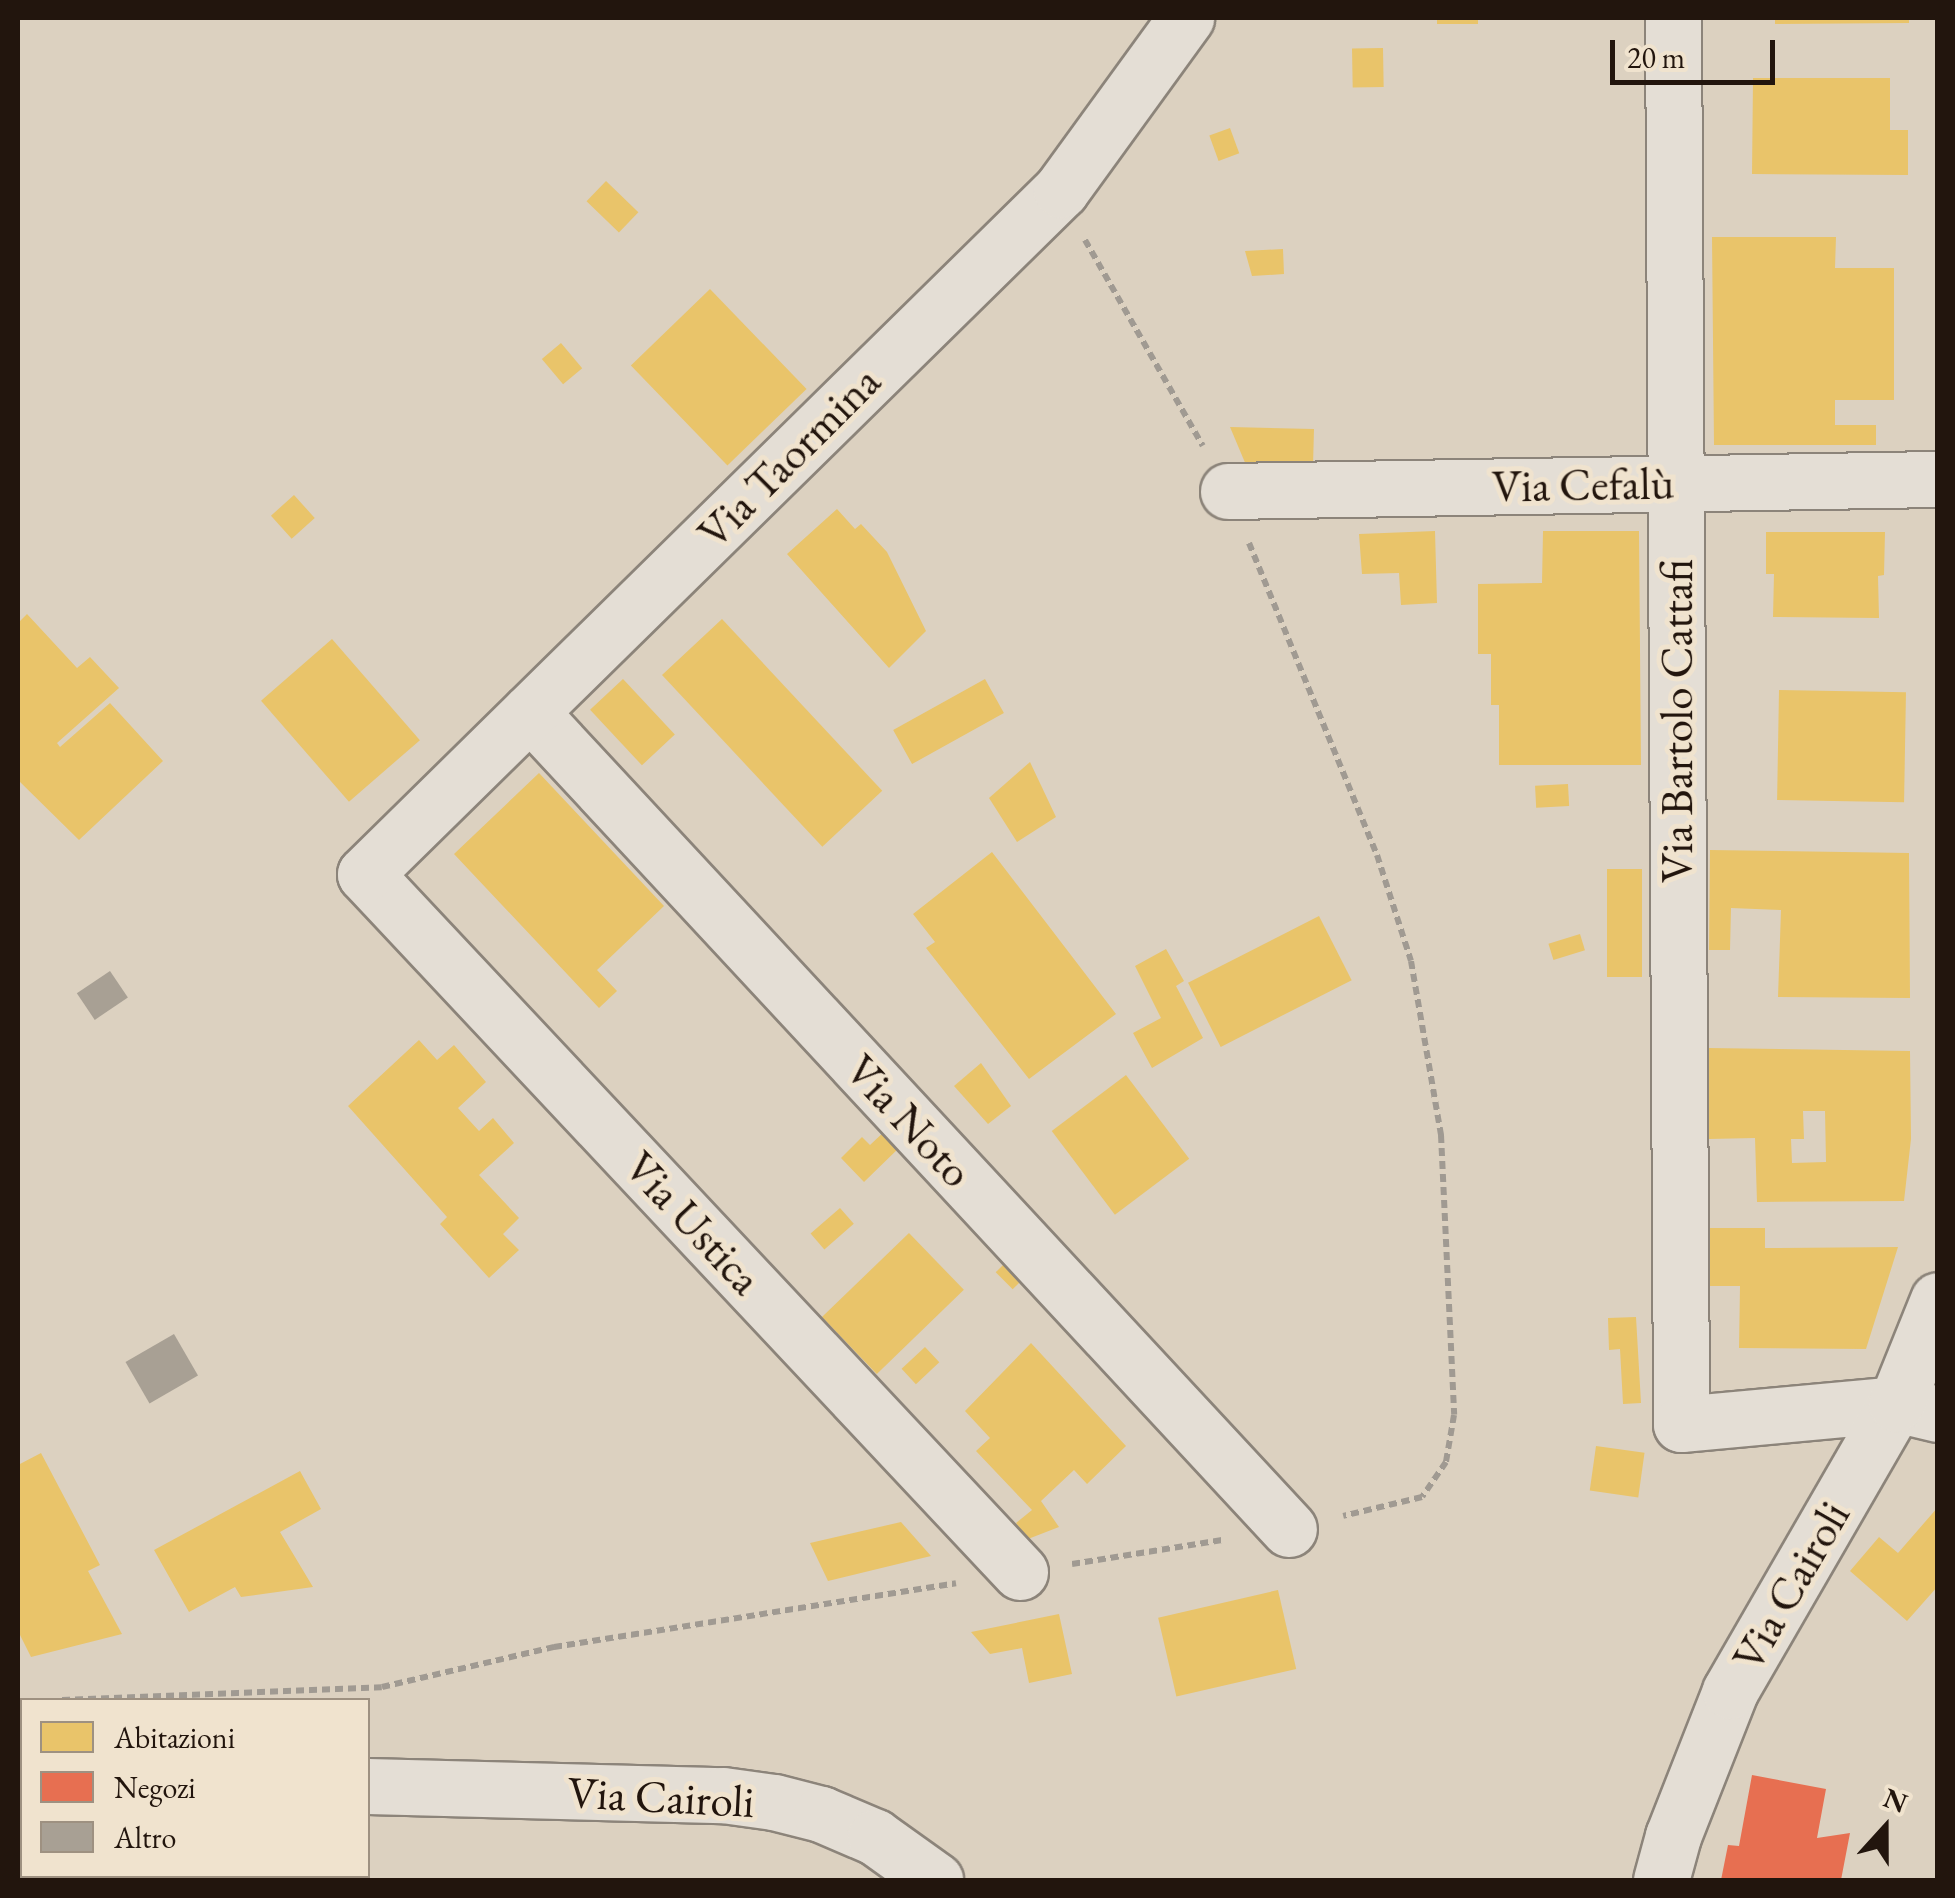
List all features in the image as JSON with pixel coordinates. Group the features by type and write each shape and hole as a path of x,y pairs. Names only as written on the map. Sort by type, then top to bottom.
{"street":[{"name":"Via Taormina","path":"365,874 1060,190 1186,18"},
{"name":"Via Bartolo Cattafi","path":"1673,18 1681,1424 1917,1409"},
{"name":"Via Cefalù","path":"1228,491 1938,479"},
{"name":"Via Noto","path":"530,712 1289,1529"},
{"name":"Via Ustica","path":"365,874 1020,1572"},
{"name":"Via Cairoli","path":"1661,1880 1673,1836 1730,1691 1917,1409 1938,1300"},
{"name":"Via Cairoli","path":"370,1786 723,1794 774,1802 821,1814 875,1837 935,1880"}],"building: Abitazioni":[{"path":"1437,18 1478,18 1478,24 1437,24"},
{"path":"1775,18 1909,18 1909,23 1775,24"},
{"path":"1383,48 1384,87 1353,88 1352,49"},
{"path":"1753,78 1890,78 1890,130 1908,130 1908,175 1752,174"},
{"path":"1230,128 1239,153 1219,161 1209,136"},
{"path":"606,181 638,212 619,232 587,201"},
{"path":"1712,237 1836,237 1835,268 1894,268 1894,400 1835,400 1835,425 1876,425 1876,445 1714,445"},
{"path":"1283,249 1284,274 1252,276 1245,251"},
{"path":"710,289 807,389 727,465 631,365"},
{"path":"561,343 582,368 563,384 542,359"},
{"path":"1230,427 1314,429 1313,466 1246,465"},
{"path":"294,495 315,518 292,539 271,516"},
{"path":"837,509 855,529 861,524 887,552 926,631 889,668 787,554"},
{"path":"1435,531 1437,603 1401,605 1399,573 1362,574 1359,534"},
{"path":"1543,531 1639,531 1641,765 1499,765 1499,705 1491,705 1491,654 1478,654 1478,584 1542,583"},
{"path":"1766,532 1885,532 1884,575 1878,576 1879,618 1773,617 1774,574 1766,574"},
{"path":"27,614 77,668 90,657 119,688 57,743 60,747 110,703 163,761 79,840 18,780 18,623"},
{"path":"722,619 882,791 822,847 662,675"},
{"path":"332,639 420,740 349,802 261,701"},
{"path":"623,679 675,735 642,765 590,710"},
{"path":"985,679 1004,713 912,764 893,730"},
{"path":"1779,690 1906,692 1904,802 1777,800"},
{"path":"1030,762 1056,817 1017,842 989,798"},
{"path":"539,773 664,906 597,970 617,991 599,1008 454,854"},
{"path":"1568,784 1569,806 1536,808 1535,786"},
{"path":"1710,850 1909,853 1910,998 1778,997 1781,910 1731,908 1730,950 1709,950"},
{"path":"992,852 1116,1014 1029,1079 926,948 935,942 913,914"},
{"path":"1607,869 1642,869 1642,977 1607,977"},
{"path":"1319,916 1352,980 1221,1047 1188,983"},
{"path":"1580,934 1585,950 1553,960 1548,944"},
{"path":"1166,949 1184,981 1176,986 1203,1038 1152,1068 1133,1033 1161,1018 1135,966"},
{"path":"419,1040 437,1060 454,1045 486,1082 458,1108 479,1131 493,1118 514,1143 479,1175 519,1218 503,1234 519,1250 489,1278 440,1224 447,1217 348,1106"},
{"path":"1708,1048 1910,1051 1911,1139 1904,1201 1757,1202 1755,1138 1709,1139","holes":["1803,1111 1825,1111 1826,1162 1792,1163 1791,1139 1804,1139"]},
{"path":"981,1063 1011,1106 988,1124 954,1086"},
{"path":"1126,1075 1189,1159 1115,1215 1052,1131"},
{"path":"886,1130 902,1145 864,1182 841,1158 862,1137 870,1145"},
{"path":"840,1208 854,1224 824,1249 811,1234"},
{"path":"1709,1228 1765,1228 1765,1248 1898,1247 1866,1349 1739,1348 1740,1286 1710,1286"},
{"path":"909,1233 964,1290 877,1374 822,1317"},
{"path":"1007,1261 1024,1278 1013,1289 996,1272"},
{"path":"1636,1317 1641,1403 1623,1404 1620,1349 1609,1350 1608,1318"},
{"path":"1031,1343 1126,1446 1087,1484 1074,1470 1041,1501 1059,1527 1028,1539 1016,1523 1032,1510 976,1451 990,1438 965,1411"},
{"path":"925,1347 939,1362 916,1384 902,1369"},
{"path":"1596,1446 1645,1453 1638,1497 1590,1491"},
{"path":"41,1453 100,1565 88,1571 122,1634 31,1657 18,1631 18,1465"},
{"path":"300,1471 321,1509 280,1532 313,1587 241,1597 235,1587 189,1612 154,1550"},
{"path":"1938,1507 1938,1586 1907,1621 1850,1571 1879,1537 1898,1553"},
{"path":"901,1522 931,1556 828,1581 810,1543"},
{"path":"1278,1590 1296,1669 1176,1697 1158,1618"},
{"path":"1059,1614 1072,1674 1029,1683 1022,1648 990,1654 971,1632"},
{"path":"1773,1850 1818,1857 1814,1880 1768,1880"}],"building: Negozi":[{"path":"1752,1775 1826,1789 1817,1838 1850,1833 1841,1880 1721,1880 1728,1845 1739,1846"}],"building: Altro":[{"path":"110,971 128,998 95,1020 77,993"},
{"path":"174,1334 198,1376 150,1404 126,1362"}]}
